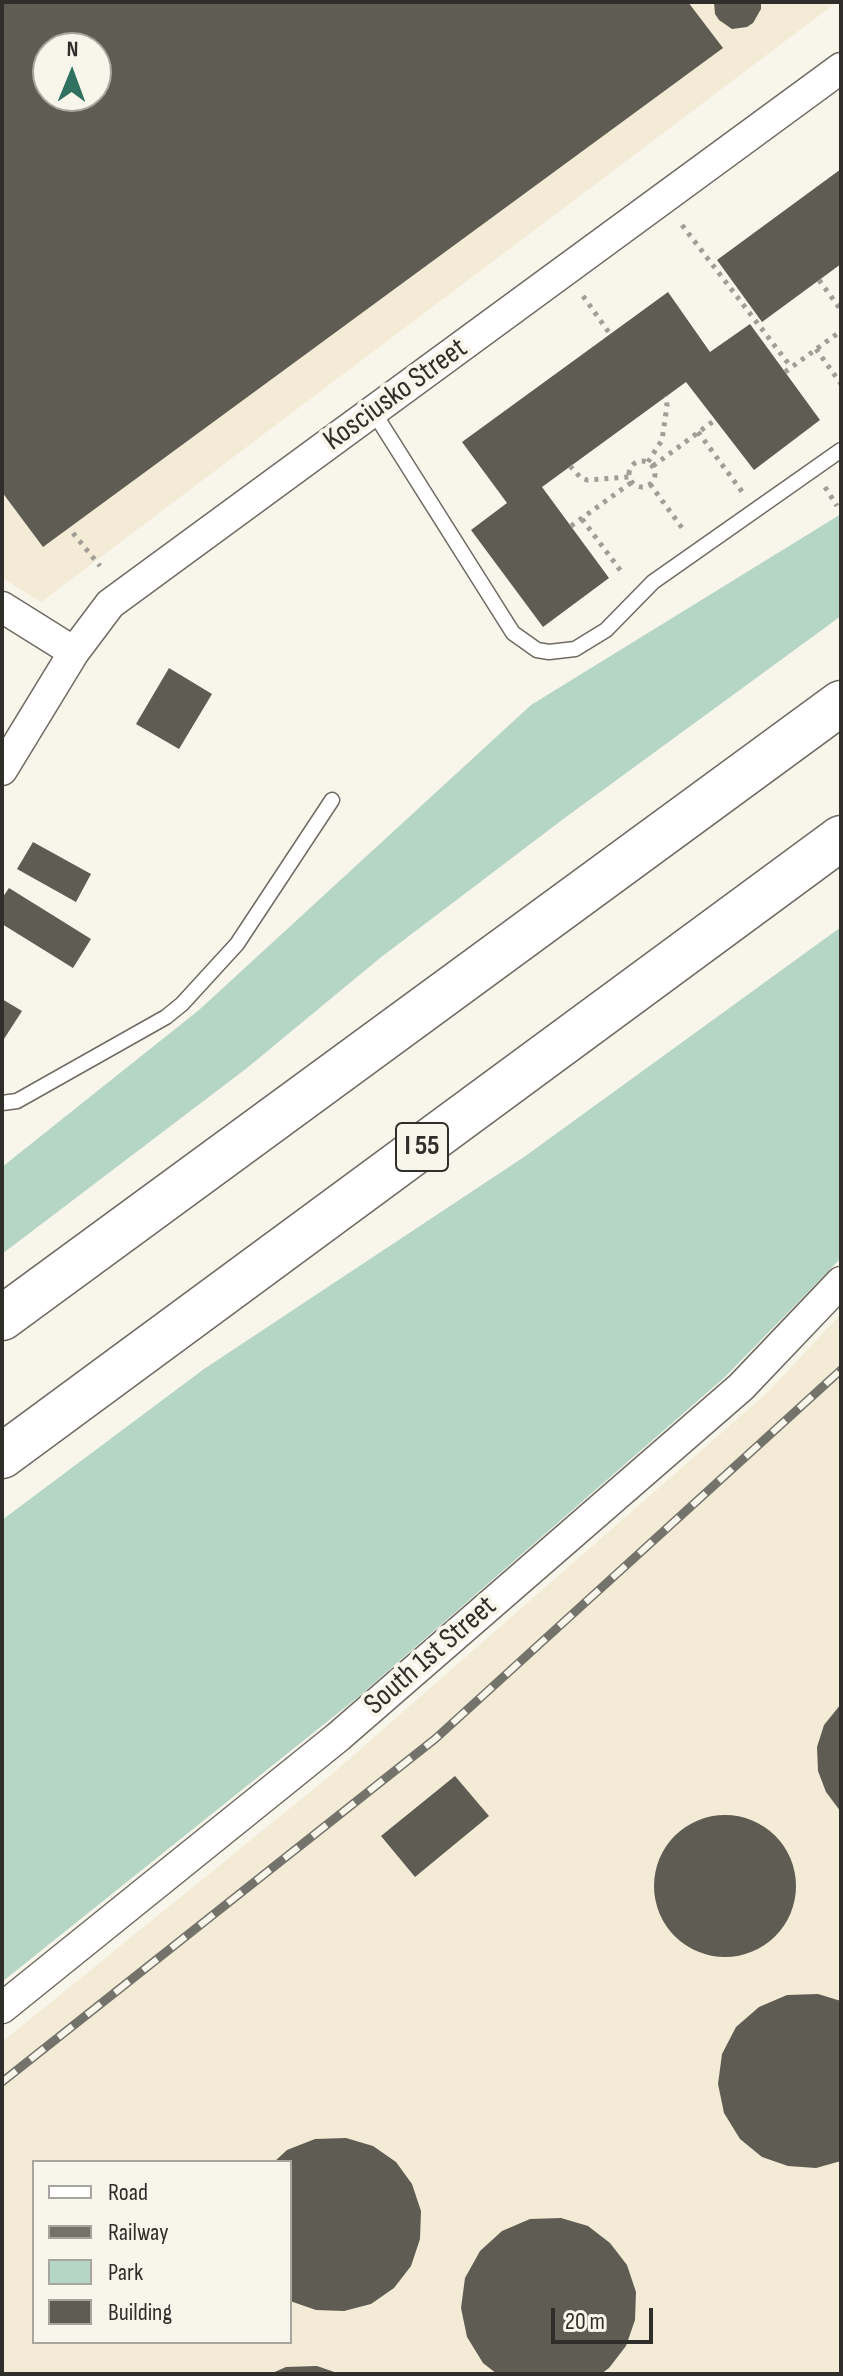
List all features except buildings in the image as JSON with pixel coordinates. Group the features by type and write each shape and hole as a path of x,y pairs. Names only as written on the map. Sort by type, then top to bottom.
{"highway":[{"path":"2,1318 841,703"},
{"name":"I 55","path":"2,1456 841,838"}],"street":[{"name":"Kosciusko Street","path":"2,770 74,652 110,604 841,68"},
{"path":"2,607 74,652"},
{"name":"South 1st Street","path":"2,2008 350,1727 741,1387 841,1282"}],"lane":[{"path":"373,411 513,633 537,650 549,652 575,649 606,630 653,582 841,450"},
{"path":"2,1103 17,1101 166,1017 182,1004 237,944 332,800"}],"path":[{"path":"681,224 788,369 841,331"},
{"path":"819,280 841,310"},
{"path":"583,296 610,334"},
{"path":"816,349 841,384"},
{"path":"650,464 662,440 666,396"},
{"path":"650,464 715,420"},
{"path":"698,432 756,510"},
{"path":"570,466 587,480 631,480 641,487 650,484 656,475 650,464 643,461 635,463 630,469 631,480"},
{"path":"571,526 631,480"},
{"path":"650,484 699,551"},
{"path":"582,519 623,574"},
{"path":"73,533 100,566"}],"shaded area":[{"path":"2,2 837,2 41,602 2,578"},
{"path":"841,1314 841,2370 833,2374 2,2374 2,2042 331,1775 768,1392"}],"green space":[{"path":"841,514 841,616 566,817 380,958 247,1068 2,1254 2,1167 199,1010 531,705"},
{"path":"841,927 841,1258 725,1377 358,1697 2,1982 2,1520 204,1369 524,1157"}],"railway":[{"path":"2,2082 435,1739 841,1370"}]}
